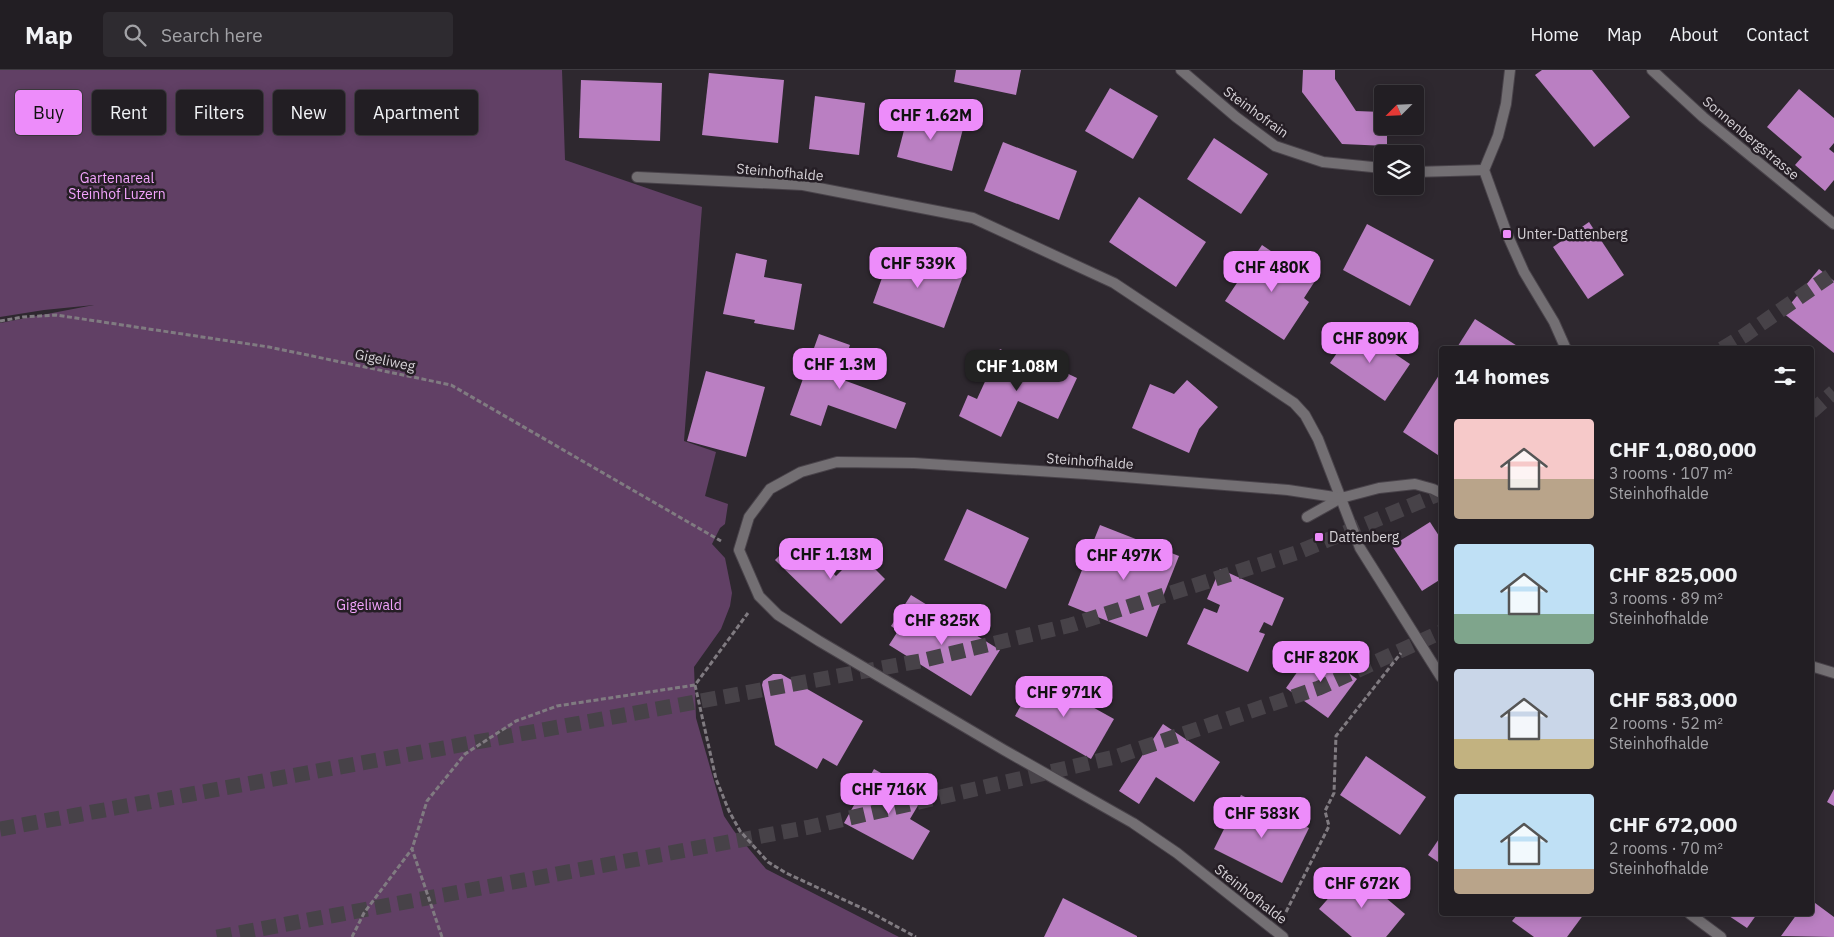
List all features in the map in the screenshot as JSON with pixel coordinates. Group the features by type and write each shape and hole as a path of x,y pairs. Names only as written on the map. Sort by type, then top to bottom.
{"street":[{"name":"Steinhofrain","path":"1181,70 1236,117 1275,146 1323,162 1374,167"},
{"path":"1510,70 1504,112 1498,136 1484,170 1507,234 1524,272 1554,322 1565,346"},
{"name":"Sonnenbergstrasse","path":"1652,70 1703,117 1834,224"},
{"path":"1424,172 1484,170"},
{"name":"Steinhofhalde","path":"637,177 803,185 973,218 1114,283 1294,403 1305,415 1318,439 1341,498 1288,490 1086,474 914,464 837,462 801,472 770,489 749,517 739,550 759,596 778,615 1004,750 1132,823 1177,853 1280,934"},
{"path":"1307,517 1341,498 1379,488 1415,484 1439,492"},
{"path":"1341,498 1364,556 1439,674"},
{"path":"1814,667 1834,673"},
{"path":"1693,916 1721,937"}],"path":[{"name":"Gigeliweg","path":"0,321 23,317 56,316 269,347 451,385 712,537 728,544"},
{"path":"352,937 364,913 412,849 427,801 465,754 516,721 557,706 695,685 750,609"},
{"path":"1280,934 1329,826 1326,811 1334,793 1336,736 1403,649"},
{"path":"695,685 716,779 740,831 768,862 786,873 866,910 916,937"},
{"path":"412,849 442,937"}],"green space":[{"name":"Gigeliwald","path":"0,70 562,70 565,160 702,207 684,441 716,452 705,496 728,504 725,524 720,528 712,544 725,558 732,593 730,606 721,629 694,667 696,718 724,816 766,869 899,937 0,937 0,323 94,305 0,317"}],"building":[{"path":"956,70 1021,70 1016,95 954,82"},
{"path":"1303,70 1335,70 1335,79 1356,111 1374,112 1374,135 1387,135 1387,145 1342,144 1302,92"},
{"path":"1542,70 1592,70 1630,117 1594,147 1535,75"},
{"path":"709,73 784,80 778,143 702,135"},
{"path":"581,80 662,83 660,141 579,138"},
{"path":"1110,88 1158,116 1133,159 1085,131"},
{"path":"1799,89 1834,118 1834,143 1829,149 1834,153 1834,180 1825,191 1795,165 1802,157 1767,127"},
{"path":"815,96 865,103 859,155 809,149"},
{"path":"909,111 964,125 952,171 897,157"},
{"path":"1214,138 1268,174 1241,214 1187,179"},
{"path":"1003,142 1077,171 1059,220 984,191"},
{"path":"1139,197 1206,242 1176,287 1109,242"},
{"path":"1589,222 1624,275 1588,299 1553,247"},
{"path":"1367,224 1434,260 1410,306 1343,270"},
{"path":"1262,245 1315,281 1304,298 1309,302 1284,340 1225,301"},
{"path":"892,250 963,276 944,328 873,303"},
{"path":"736,253 767,260 764,277 802,284 794,330 754,323 755,320 723,314"},
{"path":"1819,269 1834,281 1834,353 1783,313"},
{"path":"1475,319 1517,346 1458,346"},
{"path":"1355,327 1410,364 1385,401 1330,363"},
{"path":"819,334 850,345 838,378 906,403 896,429 828,405 821,426 790,415"},
{"path":"1000,349 1028,362 1030,356 1077,378 1058,419 1018,401 1001,437 959,416 968,395 977,399"},
{"path":"706,371 765,387 746,457 687,441"},
{"path":"1439,375 1439,456 1403,432"},
{"path":"1187,380 1218,407 1199,429 1189,453 1132,428 1150,384 1174,394"},
{"path":"967,509 1029,538 1006,589 944,560"},
{"path":"1430,522 1439,536 1439,580 1422,591 1392,546"},
{"path":"1100,525 1179,556 1147,637 1068,605"},
{"path":"797,538 836,576 859,553 885,579 841,624 775,560"},
{"path":"1220,569 1284,598 1272,626 1264,622 1259,632 1265,634 1248,672 1187,644 1204,608 1217,613 1220,605 1207,599"},
{"path":"911,595 1000,650 971,696 889,645 898,631 891,626"},
{"path":"1314,648 1357,679 1328,718 1286,688"},
{"path":"773,674 781,674 863,721 837,766 823,758 817,769 775,745 762,685 763,681"},
{"path":"1037,676 1114,719 1091,759 1015,716"},
{"path":"1163,724 1220,762 1194,802 1156,777 1139,804 1119,791"},
{"path":"1366,756 1426,797 1400,835 1340,795"},
{"path":"874,769 923,797 910,819 930,831 913,860 844,823"},
{"path":"1834,789 1834,806 1827,802"},
{"path":"1241,795 1309,828 1282,883 1214,849"},
{"path":"1439,839 1439,863 1428,855"},
{"path":"1353,870 1405,914 1386,937 1352,937 1319,909"},
{"path":"1063,898 1137,936 1137,937 1044,937"},
{"path":"1814,902 1834,917 1834,937 1781,936 1796,916 1814,916"},
{"path":"1516,916 1583,916 1567,937 1534,937 1512,921"},
{"path":"1729,916 1756,916 1747,928"}],"tunnel":[{"path":"1727,346 1834,273"},
{"path":"1814,409 1834,392"},
{"path":"0,829 920,661 1071,625 1296,553 1439,494"},
{"path":"217,937 810,827 1115,757 1319,688 1439,633"}],"place":[{"name":"Unter-Dattenberg","path":"1507,234"},
{"name":"Dattenberg","path":"1319,537"}],"park label":[{"name":"Gartenareal Steinhof Luzern","path":"117,186"}]}
